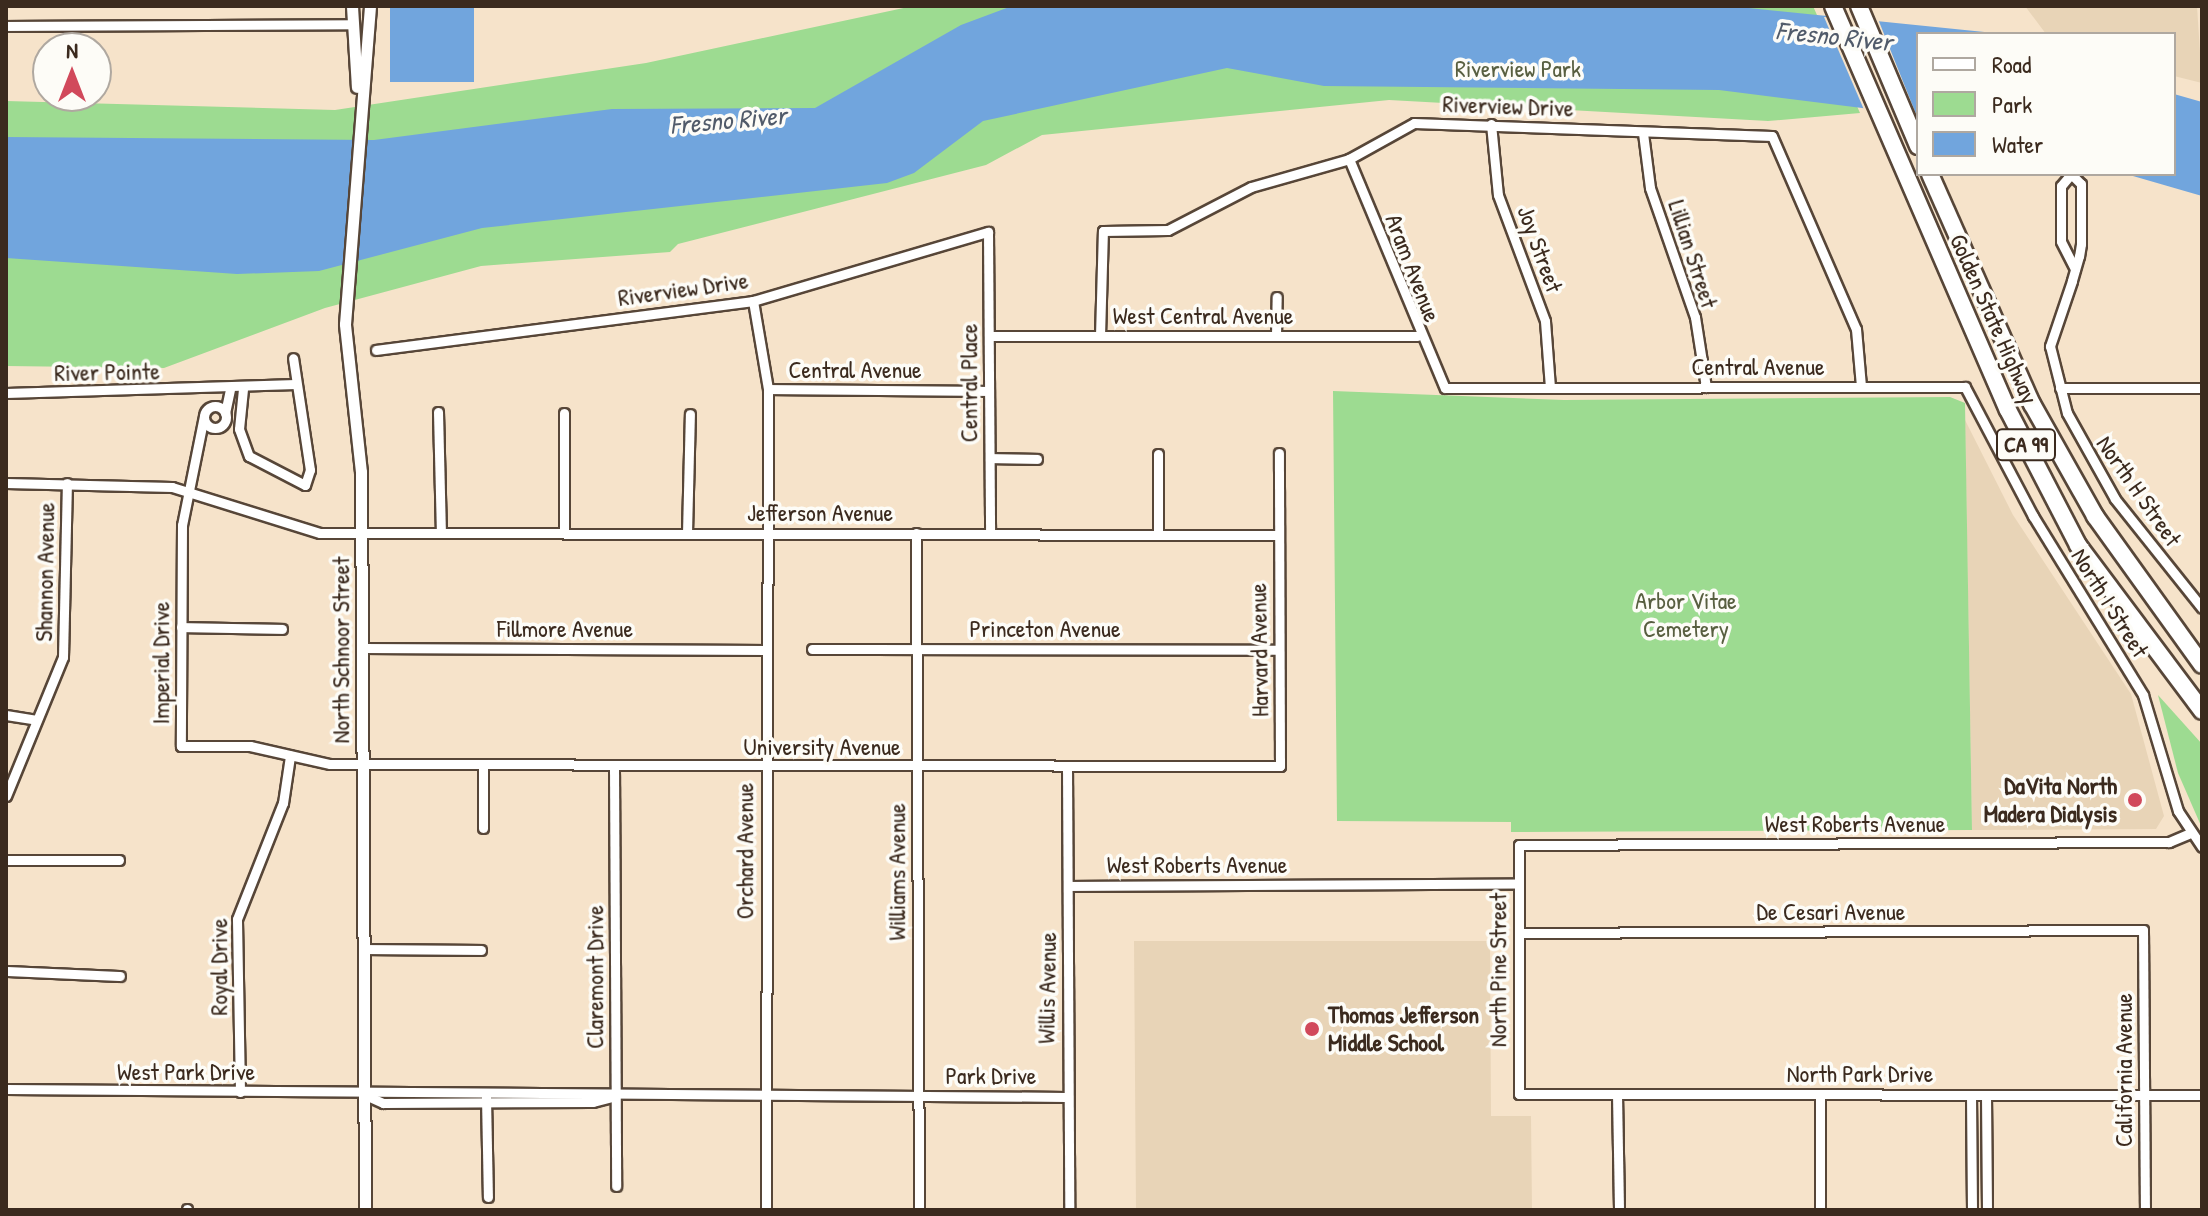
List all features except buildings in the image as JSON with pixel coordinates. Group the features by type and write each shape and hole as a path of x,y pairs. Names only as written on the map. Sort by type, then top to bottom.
{"highway":[{"name":"Golden State Highway","path":"1833,6 2008,410 2078,545 2202,711"},
{"path":"1859,6 1916,141"},
{"name":"Golden State Highway","path":"1931,176 2032,404 2095,516 2202,665"}],"street":[{"name":"North Schnoor Street","path":"352,6 358,92"},
{"name":"North Schnoor Street","path":"365,1210 362,534 346,294 358,92 370,6"},
{"path":"6,26 352,24"},
{"name":"Riverview Drive","path":"1100,336 1103,231 1168,230 1251,187 1349,159 1414,123 1772,136 1856,329 1861,386"},
{"name":"Joy Street","path":"1491,124 1498,195 1545,321 1550,388"},
{"name":"Lillian Street","path":"1643,133 1650,188 1695,317 1706,387"},
{"name":"Aram Avenue","path":"1349,159 1417,336 1445,388 1550,388"},
{"name":"North H Street","path":"2069,176 2061,186 2061,241 2075,269"},
{"name":"North H Street","path":"2073,176 2081,184 2075,269 2050,346 2060,388 2093,467 2202,608"},
{"name":"Riverview Drive","path":"376,350 753,301 988,232"},
{"name":"Central Place","path":"988,232 990,534"},
{"path":"1276,336 1277,297"},
{"name":"Orchard Avenue","path":"753,301 768,389 766,1210"},
{"name":"West Central Avenue","path":"989,336 1417,336"},
{"path":"243,389 239,429 249,456 305,485 310,470 293,358"},
{"name":"River Pointe","path":"6,393 209,391 296,384"},
{"name":"Central Avenue","path":"1550,388 1965,387"},
{"name":"North I Street","path":"1965,387 2033,516 2143,695 2188,834 2202,847"},
{"path":"2060,388 2202,388"},
{"name":"Central Avenue","path":"768,389 989,391"},
{"path":"197,447 211,427 222,426 230,390"},
{"path":"189,492 209,391"},
{"path":"438,412 441,532"},
{"path":"206,413 225,413"},
{"path":"206,413 211,427"},
{"path":"564,413 564,532"},
{"path":"687,533 690,414"},
{"name":"Harvard Avenue","path":"1279,453 1280,766"},
{"path":"1158,454 1158,534"},
{"path":"990,458 1037,459"},
{"path":"6,483 140,482 189,492 295,530 362,534"},
{"name":"Shannon Avenue","path":"6,796 66,636 67,483"},
{"name":"Imperial Drive","path":"189,492 181,627 181,746 250,746 290,756 364,764"},
{"name":"Williams Avenue","path":"916,533 919,1210"},
{"name":"Jefferson Avenue","path":"362,534 1278,535"},
{"path":"181,627 282,629"},
{"name":"Fillmore Avenue","path":"363,648 767,650"},
{"name":"Princeton Avenue","path":"812,649 1279,650"},
{"path":"6,715 37,720"},
{"name":"Royal Drive","path":"240,1092 237,919 283,803 290,756"},
{"name":"University Avenue","path":"364,764 614,767 1280,766"},
{"path":"483,765 483,828"},
{"name":"Willis Avenue","path":"1067,766 1066,1097 1069,1210"},
{"name":"Claremont Drive","path":"614,767 616,1186"},
{"name":"West Roberts Avenue","path":"1519,845 2169,842 2188,834"},
{"name":"North Pine Street","path":"1519,845 1519,1094"},
{"path":"6,860 119,860"},
{"name":"West Roberts Avenue","path":"1068,886 1518,884"},
{"name":"De Cesari Avenue","path":"1519,933 2143,930"},
{"name":"California Avenue","path":"2143,930 2145,1210"},
{"path":"365,949 481,950"},
{"path":"6,971 120,976"},
{"name":"West Park Drive","path":"6,1089 365,1095 486,1090 616,1095 917,1096"},
{"path":"486,1090 488,1197"},
{"name":"North Park Drive","path":"1519,1094 2202,1095"},
{"path":"1617,1094 1619,1210"},
{"path":"1820,1094 1820,1210"},
{"name":"West Park Drive","path":"365,1095 383,1103 593,1102 616,1095"},
{"path":"1971,1095 1972,1210"},
{"path":"1986,1095 1987,1210"},
{"name":"Park Drive","path":"917,1096 1066,1097"}],"shaded area":[{"path":"2025,6 2197,6 2202,83 2176,76 2176,32 2044,32"},
{"path":"1965,420 2013,515 2131,694 2164,816 2156,829 1972,830"},
{"name":"Thomas Jefferson Middle School","path":"1134,941 1490,941 1491,1116 1531,1116 1532,1210 1136,1210"}],"green space":[{"name":"Riverview Park","path":"913,6 1813,6 1860,113 1768,121 1389,100 1042,135 986,165 678,244 670,252 481,266 325,308 164,368 6,366 6,101 32,102 32,112 112,112 112,104 335,110 646,63"},
{"name":"Arbor Vitae Cemetery","path":"1333,391 1564,400 1950,397 1965,403 1972,830 1511,832 1511,822 1337,821"},
{"path":"2158,695 2202,744 2202,828 2178,773"}],"water":[{"path":"390,6 474,6 474,82 390,82"},
{"name":"Fresno River","path":"1012,6 1729,6 1984,32 1916,32 1916,115 1719,90 1324,86 1227,68 983,121 914,173 887,183 482,228 319,271 237,274 6,258 6,137 374,140 612,109 815,108 961,25"},
{"path":"2176,95 2202,102 2202,196 2133,176 2176,176"}],"pier":[{"path":"1824,17 1878,19 1916,119 1865,112"}],"place":[{"name":"DaVita North Madera Dialysis","path":"2135,800"},
{"name":"Thomas Jefferson Middle School","path":"1312,1029"}]}
